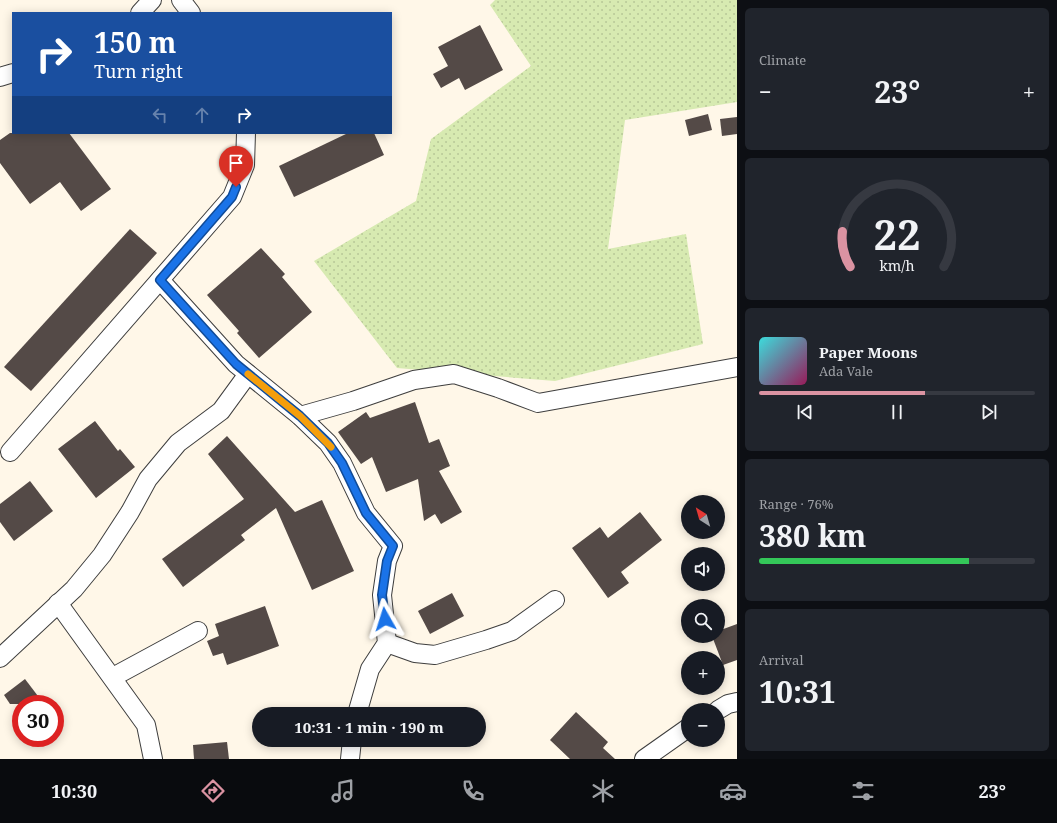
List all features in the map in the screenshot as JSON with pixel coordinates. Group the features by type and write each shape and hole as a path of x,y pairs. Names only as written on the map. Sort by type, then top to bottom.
{"street":[{"path":"141,12 152,0"},
{"path":"181,0 190,12"},
{"path":"0,77 12,73"},
{"path":"10,452 232,197 245,165 246,134"},
{"path":"160,280 236,364 300,416 328,443 342,463 366,513 393,546 387,561 382,595 387,643 370,669 359,707"},
{"path":"300,416 353,401 414,380 454,374 538,403 737,367"},
{"path":"0,658 74,589 102,555 130,512 148,479 178,443 221,411 248,374"},
{"path":"387,643 415,653 435,655 512,631 554,600"},
{"path":"58,603 113,677 146,725 153,759"},
{"path":"113,677 198,631"},
{"path":"725,706 737,702"},
{"path":"644,759 681,733"},
{"path":"350,759 351,747"}],"green space":[{"path":"495,0 737,0 737,102 625,120 608,249 686,234 703,344 555,381 397,368 314,261 416,201 431,139 531,66 490,5"}],"building":[{"path":"480,25 503,70 465,90 459,78 441,88 433,74 448,66 438,47"},
{"path":"708,114 712,130 689,136 685,120"},
{"path":"737,117 737,134 722,136 720,119"},
{"path":"10,133 70,134 111,189 81,211 60,182 30,204 0,163 0,140"},
{"path":"346,134 374,134 384,155 294,197 279,166"},
{"path":"130,229 157,253 31,391 4,367"},
{"path":"261,248 285,274 282,277 312,312 259,358 237,333 239,331 207,295"},
{"path":"415,402 429,443 439,439 450,466 439,471 462,512 441,524 435,514 424,521 418,479 386,492 372,457 361,464 338,432 366,412 370,418"},
{"path":"95,421 118,451 120,449 135,467 96,498 58,449"},
{"path":"227,436 295,512 322,500 354,571 312,590 276,508 241,535 245,540 183,587 162,559 244,499 208,454"},
{"path":"30,481 53,511 14,541 0,522 0,504"},
{"path":"640,512 662,540 621,572 629,583 608,598 572,548 600,527 608,538"},
{"path":"452,593 464,616 430,634 418,611"},
{"path":"265,606 279,646 227,665 223,653 213,656 207,641 219,636 215,624"},
{"path":"737,624 737,660 725,664 725,651 718,651 715,643 725,643 725,628"},
{"path":"25,679 37,695 12,695 12,704 10,704 4,695"},
{"path":"576,712 608,742 603,748 615,759 570,759 550,740"},
{"path":"227,742 229,759 194,759 193,745"}],"slow traffic":[{"path":"248,374 300,416 331,447"}],"route":[{"path":"236,187 232,197 160,280 236,364 300,416 328,443 342,463 366,513 393,546 387,561 382,595 385,619"}]}
